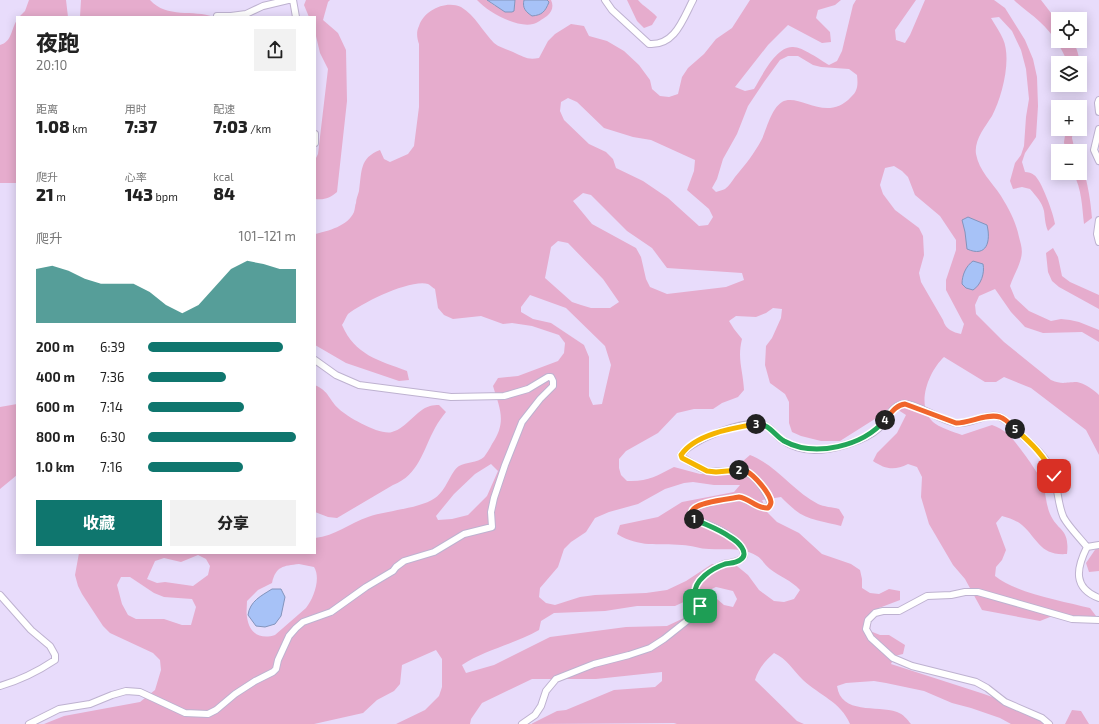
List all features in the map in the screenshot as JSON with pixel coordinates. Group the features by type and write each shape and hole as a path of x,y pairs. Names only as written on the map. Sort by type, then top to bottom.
{"street":[{"path":"217,16 246,14 263,6 288,0"},
{"path":"294,0 296,16"},
{"path":"605,0 612,10 649,44 657,45 672,37 682,23 693,0"},
{"path":"1099,100 1099,112"},
{"path":"1099,129 1094,150 1099,161"},
{"path":"1099,220 1097,234 1099,242"},
{"path":"29,724 59,709 90,704 112,695 126,692 140,692 184,712 208,714 216,710 235,694 273,672 276,669 278,660 289,636 303,622 331,612 366,587 393,571 404,561 434,552 464,534 492,527 490,512 505,465 522,422 540,399 553,386 553,381 551,378 548,377 528,389 504,396 451,397 359,385 336,375 316,361"},
{"path":"522,724 535,715 541,706 546,691 556,679 594,664 650,648 664,639 698,612 700,606 694,596 696,584 709,572 724,564 737,562 744,556 742,546 730,537 708,524 695,520 692,517 692,511 694,508 703,504 739,497 763,508 768,508 771,502 763,487 754,477 746,472 740,470 716,472 707,471 682,458 681,455 685,449 714,433 758,424 766,426 782,440 796,447 813,450 832,448 855,441 870,434 878,428 900,404 915,407 944,420 956,423 964,423 990,416 1000,417 1035,447 1049,465 1054,476 1063,517 1087,547"},
{"path":"1087,547 1099,545"},
{"path":"1087,547 1080,561 1079,580 1088,593 1099,598"},
{"path":"1049,724 1042,718 1005,702 987,688 976,682 912,666 893,658 871,638 866,629 868,620 875,613 883,611 899,611 927,596 951,595 965,592 978,592 1072,619 1099,620"},
{"path":"0,596 31,630 50,646 55,655 55,660 38,672 16,682 0,686"}],"shaded area":[{"path":"29,0 66,0 68,16 20,16 25,11"},
{"path":"81,0 150,0 164,10 210,16 80,16"},
{"path":"306,0 330,0 328,2 323,20 338,33 346,50 347,101 337,192 325,199 316,199 316,158 318,154 328,69 320,53 316,36 316,16 309,16 304,5"},
{"path":"477,0 487,0 495,6 515,6 515,0 524,0 523,4 549,2 547,0 551,0 552,7 547,16 538,22 526,25 519,24 495,14"},
{"path":"627,0 638,0 657,17 652,25 644,28 637,21"},
{"path":"750,0 841,0 835,5 818,10 816,18 830,32 831,42 822,43 788,25 768,45 735,87 745,91 754,89 775,56 787,48 793,47 802,49 829,65 837,61 842,51 853,5 856,0 916,0 895,30 896,40 905,43 925,0 994,0 1005,8 1025,40 1033,59 1037,77 1038,106 1036,137 1025,153 1022,162 1025,172 1033,174 1040,183 1050,206 1055,224 1048,231 1044,211 1037,197 1030,189 1022,187 1013,189 1010,181 1015,163 1021,155 1024,146 1029,99 1026,69 1021,50 1012,31 999,17 991,18 1002,36 1006,47 1005,78 996,108 978,139 976,154 980,166 1007,206 1018,231 1022,255 1010,286 1015,298 1029,311 1051,321 1061,319 1070,320 1099,330 1099,342 1082,332 1043,333 1025,327 1011,312 995,289 979,296 975,305 976,314 1004,342 1051,380 1061,383 1077,382 1089,387 1099,395 1099,455 1086,430 1031,388 1004,377 996,382 985,382 944,357 938,363 929,379 926,388 925,407 928,415 935,424 962,435 992,425 1008,434 1041,479 1050,514 1067,539 1067,554 1051,552 1040,546 1020,523 1002,516 996,523 1006,550 1002,560 996,567 995,576 1004,582 1027,592 1090,608 1096,616 1050,617 1040,621 982,610 965,579 953,565 929,524 921,497 922,477 917,467 908,464 898,468 890,468 873,461 877,453 897,433 906,415 892,406 878,417 840,441 821,441 792,432 789,423 789,402 785,394 770,383 765,365 766,346 772,338 781,318 782,309 773,308 756,317 736,316 729,321 742,339 740,359 744,390 738,397 722,403 713,409 694,409 677,413 658,433 626,451 619,459 619,468 621,475 627,481 634,481 652,478 674,467 700,474 728,474 750,455 759,459 776,471 809,499 820,505 839,509 844,517 841,526 805,516 795,510 781,497 762,500 767,512 777,522 799,533 822,554 851,564 860,570 862,588 870,593 879,594 889,589 900,591 900,600 879,608 871,616 870,631 880,635 889,635 905,645 903,654 895,656 891,664 984,694 1044,716 1050,724 1011,724 1000,718 952,703 924,691 874,681 846,683 837,686 840,695 845,701 852,705 897,712 903,715 911,724 850,724 846,716 835,704 803,680 779,655 774,653 758,672 755,680 797,721 804,724 531,724 557,711 566,710 614,690 655,687 662,681 662,672 596,679 532,679 482,703 471,719 470,724 396,724 425,710 439,696 442,687 442,659 436,650 402,665 400,684 394,691 377,700 363,713 314,724 44,724 64,716 140,702 155,690 161,670 160,660 153,653 110,633 103,626 78,586 75,575 79,554 316,554 316,538 329,535 368,517 421,505 439,495 453,472 459,466 484,457 497,436 501,422 501,415 493,386 498,378 518,376 558,361 564,353 565,343 559,335 532,326 512,323 503,324 481,316 453,319 444,315 438,308 435,289 428,284 420,283 398,288 375,298 348,314 342,325 347,335 361,350 377,360 407,371 409,380 399,381 346,363 316,346 316,234 337,227 351,217 354,212 359,191 361,172 368,157 380,150 384,159 390,162 408,154 414,146 419,107 419,44 417,33 422,20 426,15 442,6 455,5 461,7 471,14 496,45 531,59 539,58 548,41 555,34 571,24 584,26 589,36 607,41 624,51 639,65 650,80 652,89 660,96 669,97 678,94 682,77 688,68 704,54 716,39 732,28","holes":["788,56 798,56 813,65 849,69 857,75 856,90 853,95 842,105 832,108 823,108 789,100 782,102 772,114 756,150 729,185 726,188 716,192 712,188 717,179 723,159 737,134 748,106 780,60","568,98 577,102 604,128 633,137 651,140 695,160 694,171 687,190 709,209 713,217 708,225 699,226 668,198 643,181 616,168 613,159 606,152 589,144 564,120 560,111 561,102","894,166 908,177 915,195 940,216 956,240 956,250 946,280 946,290 964,324 961,334 946,326 921,282 919,273 924,255 923,236 919,228 895,210 883,194 880,185 885,168","583,193 591,195 627,231 652,248 667,268 742,273 744,280 726,287 667,294 650,287 646,279 641,257 636,248 592,224 573,201","558,241 568,243 603,279 619,302 610,308 591,308 572,302 545,278 551,247","530,295 566,308 605,346 611,365 602,404 593,405 589,396 589,357 584,345 551,323 533,319 521,312 521,307","491,464 498,471 487,496 468,515 452,519 438,520 436,516 454,494 475,474","693,482 714,485 740,485 734,492 682,502 658,517 620,525 617,534 641,543 685,545 706,549 746,551 752,553 759,557 770,569 800,590 794,599 784,602 774,601 759,590 748,575 737,566 712,564 686,581 667,590 646,593 580,597 555,605 546,603 539,597 540,588 558,567 564,549 571,542 586,532 595,518 609,512 638,504 665,489 684,483","198,555 206,559 210,566 208,575 193,586 165,582 157,583 147,579 155,561 164,558 181,562","299,564 314,567 317,582 312,599 306,608 275,635 265,637 260,636 253,631 248,623 247,601 258,590 272,583 278,570 289,565","121,577 130,577 154,593 164,597 192,599 196,607 191,625 182,625 164,619 136,619 128,615 122,604 117,585","716,587 733,591 737,599 733,607 724,605 717,599 708,601 684,618 667,626 626,627 550,637 494,665 466,673 462,665 471,659 539,630 541,621 554,613 605,611 637,606 675,606"]},
{"path":"1014,0 1041,0 1051,13 1051,34 1037,19"},
{"path":"16,22 16,183 0,183 0,45 7,41"},
{"path":"1060,48 1076,48 1079,56 1064,56"},
{"path":"1065,136 1072,136 1073,144 1064,144"},
{"path":"1076,180 1086,180 1092,218 1084,224 1082,205"},
{"path":"1053,248 1058,257 1062,276 1070,282 1099,295 1099,309 1059,287 1052,281 1048,272 1046,253"},
{"path":"316,385 320,387 343,412 356,421 380,431 392,432 397,430 420,411 431,406 439,405 446,412 436,426 415,468 409,475 402,481 337,518 328,517 316,512"},
{"path":"16,404 16,476 0,489 0,407"},
{"path":"1099,544 1099,571 1089,572 1086,563"},
{"path":"1072,710 1081,711 1089,724 1065,724"}],"water":[{"path":"487,0 515,0 514,11 505,12"},
{"path":"524,0 547,0 549,2 543,12 532,16 525,10"},
{"path":"968,217 987,225 988,242 983,250 974,251 967,249 962,220"},
{"path":"973,261 983,264 983,275 976,288 973,290 966,288 962,284 965,271 968,265"},
{"path":"272,589 281,589 285,597 281,616 275,624 265,627 256,626 248,615 249,610 257,599"}],"route":[{"path":"700,606 694,596 696,584 709,572 724,564 741,560 744,553 742,546 730,537 708,524 695,520 692,517 692,511 694,508 703,504 739,497 763,508 768,508 771,502 763,487 754,477 746,472 740,470 716,472 707,471 682,458 681,455 685,449 714,433 732,428 758,424 766,426 782,440 796,447 813,450 832,448 855,441 870,434 878,428 900,404 905,404 944,420 956,423 964,423 990,416 1000,417 1035,447 1049,465 1054,476"}]}
